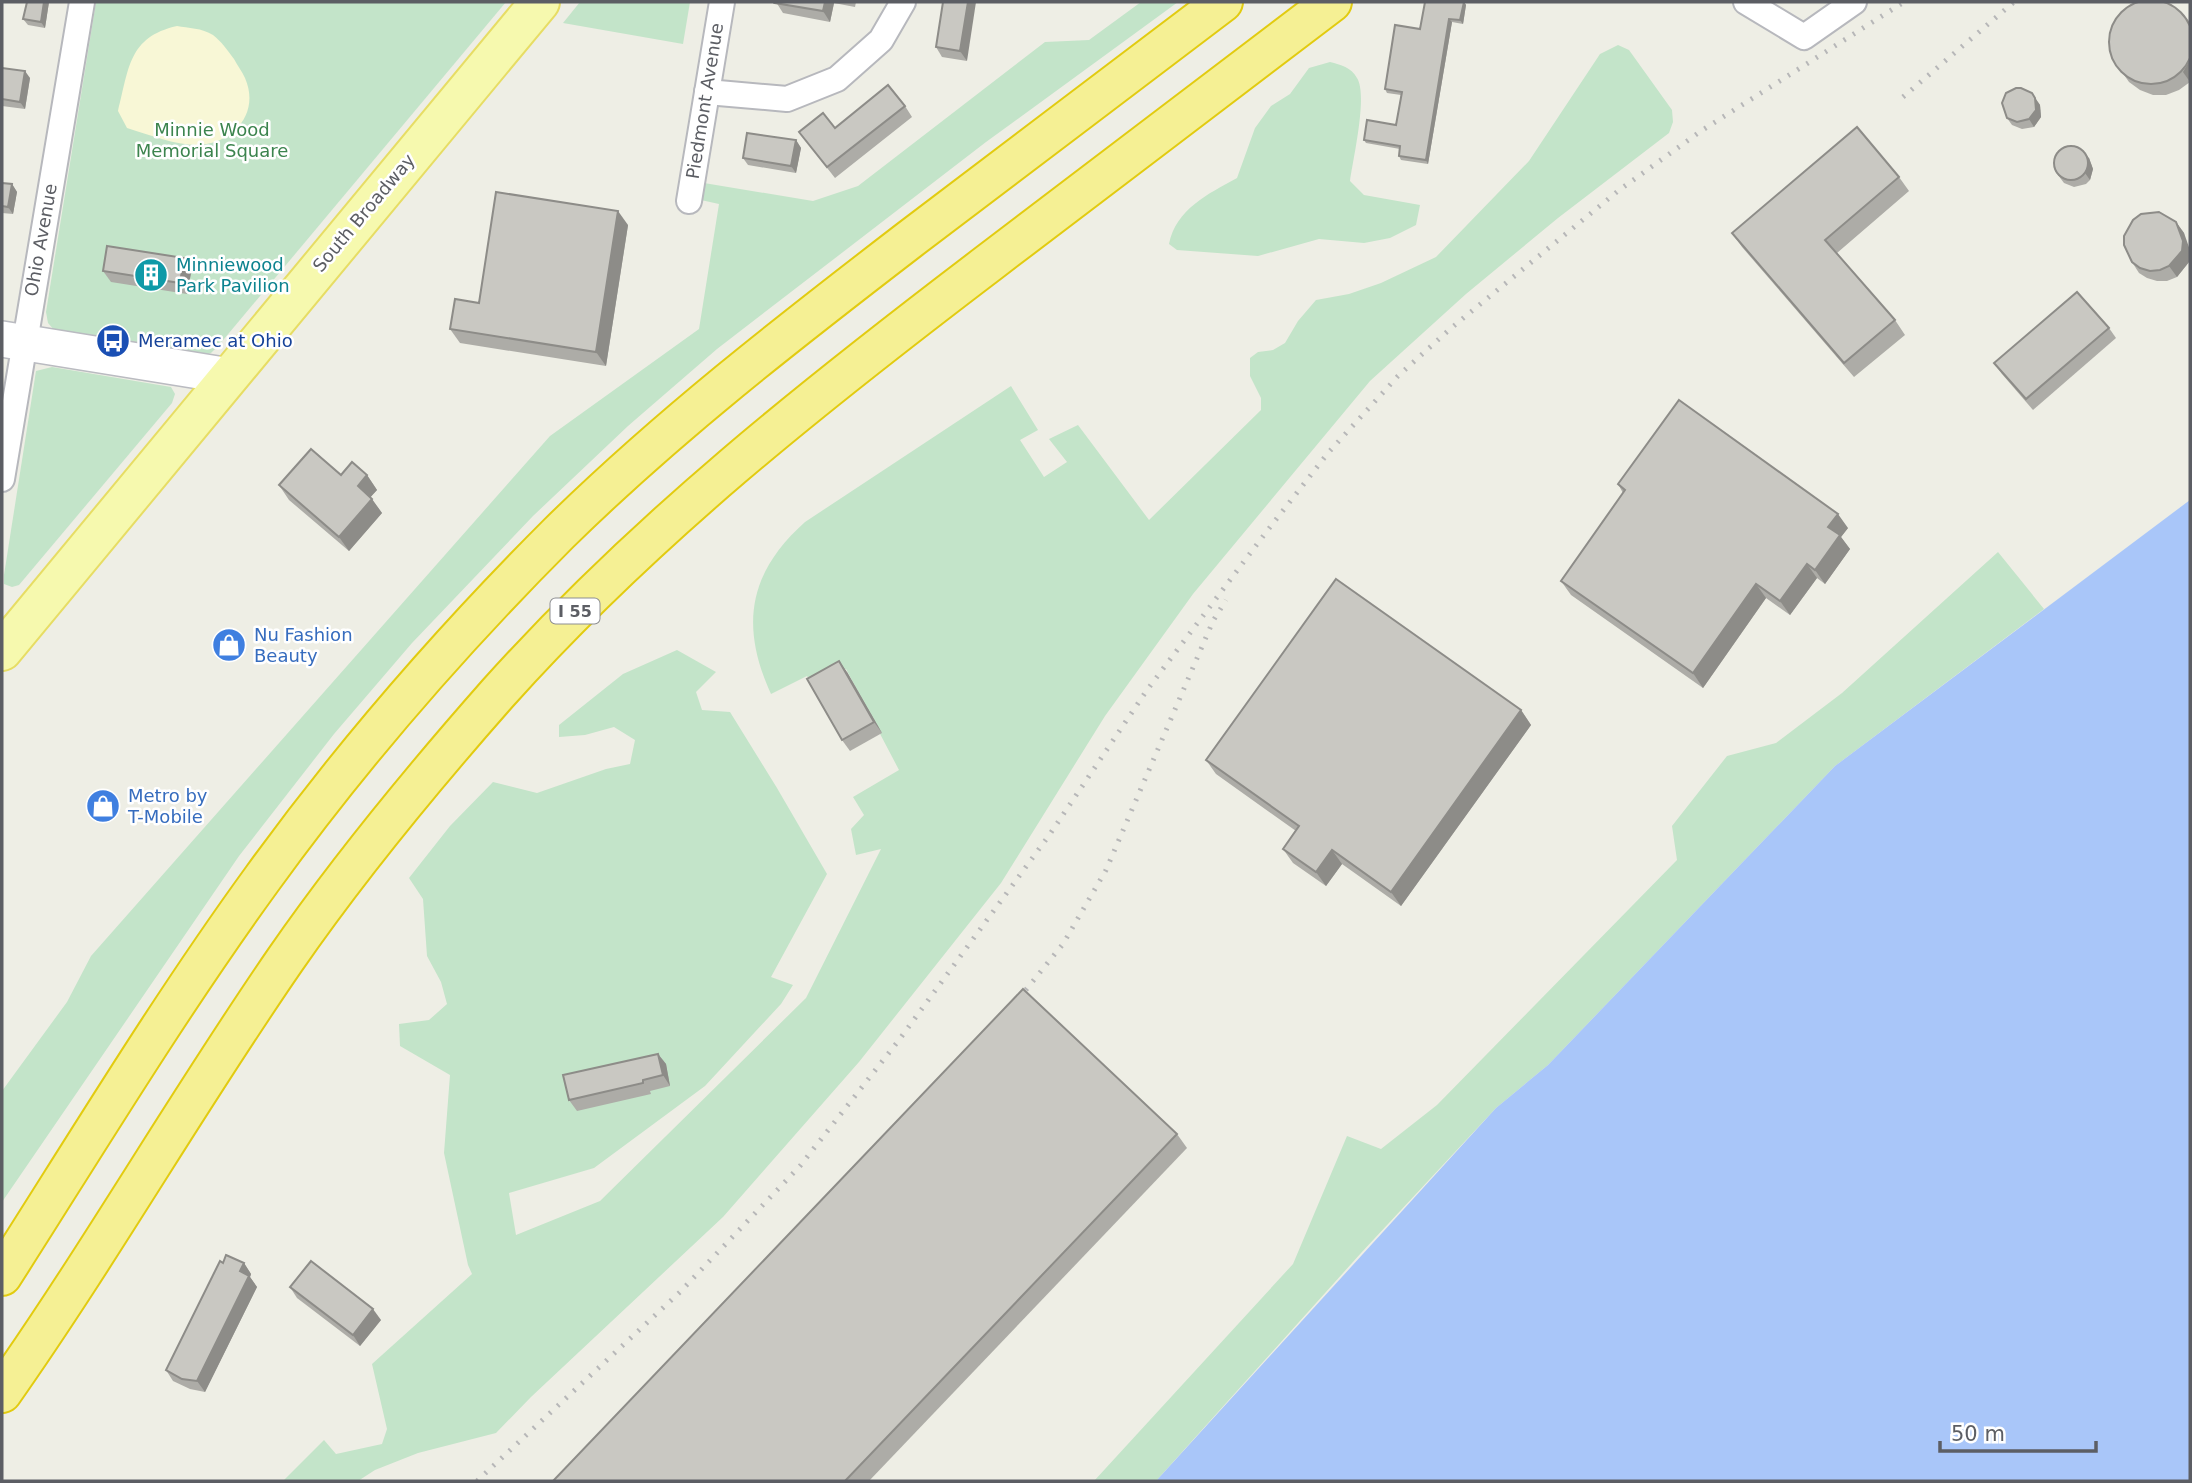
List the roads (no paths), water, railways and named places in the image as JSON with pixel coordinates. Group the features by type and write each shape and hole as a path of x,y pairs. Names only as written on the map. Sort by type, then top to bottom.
{"highway":[{"path":"2,1276 197,972 263,878 331,788 396,709 481,614 633,463 729,381 819,309 1223,2"},
{"name":"I 55","path":"2,1393 288,956 426,776 501,690 578,609 697,496 832,383 1332,2"}],"main road":[{"name":"South Broadway","path":"2,649 540,2"}],"street":[{"name":"Ohio Avenue","path":"2,479 12,341 82,2"},
{"name":"Piedmont Avenue","path":"689,201 722,2"},
{"path":"707,92 787,99 837,79 881,40 903,2"},
{"path":"1746,2 1804,37 1854,2"},
{"path":"12,341 230,376"}],"water":[{"path":"2190,500 2190,1481 1156,1481 1496,1108 1548,1065 1835,766"}],"railway":[{"path":"477,1481 680,1292 800,1166 899,1040 1050,834 1147,690 1267,531 1328,453 1398,376 1450,329 1618,191 1701,131 1904,2"},
{"path":"1903,97 2014,2"},
{"path":"1012,1007 1063,944 1106,870 1213,621 1226,600"}],"place":[{"name":"Minniewood Park Pavilion","path":"151,275"},
{"name":"Meramec at Ohio","path":"113,341"},
{"name":"Nu Fashion Beauty","path":"229,645"},
{"name":"Metro by T-Mobile","path":"103,806"}],"park label":[{"name":"Minnie Wood Memorial Square","path":"212,140"}]}
